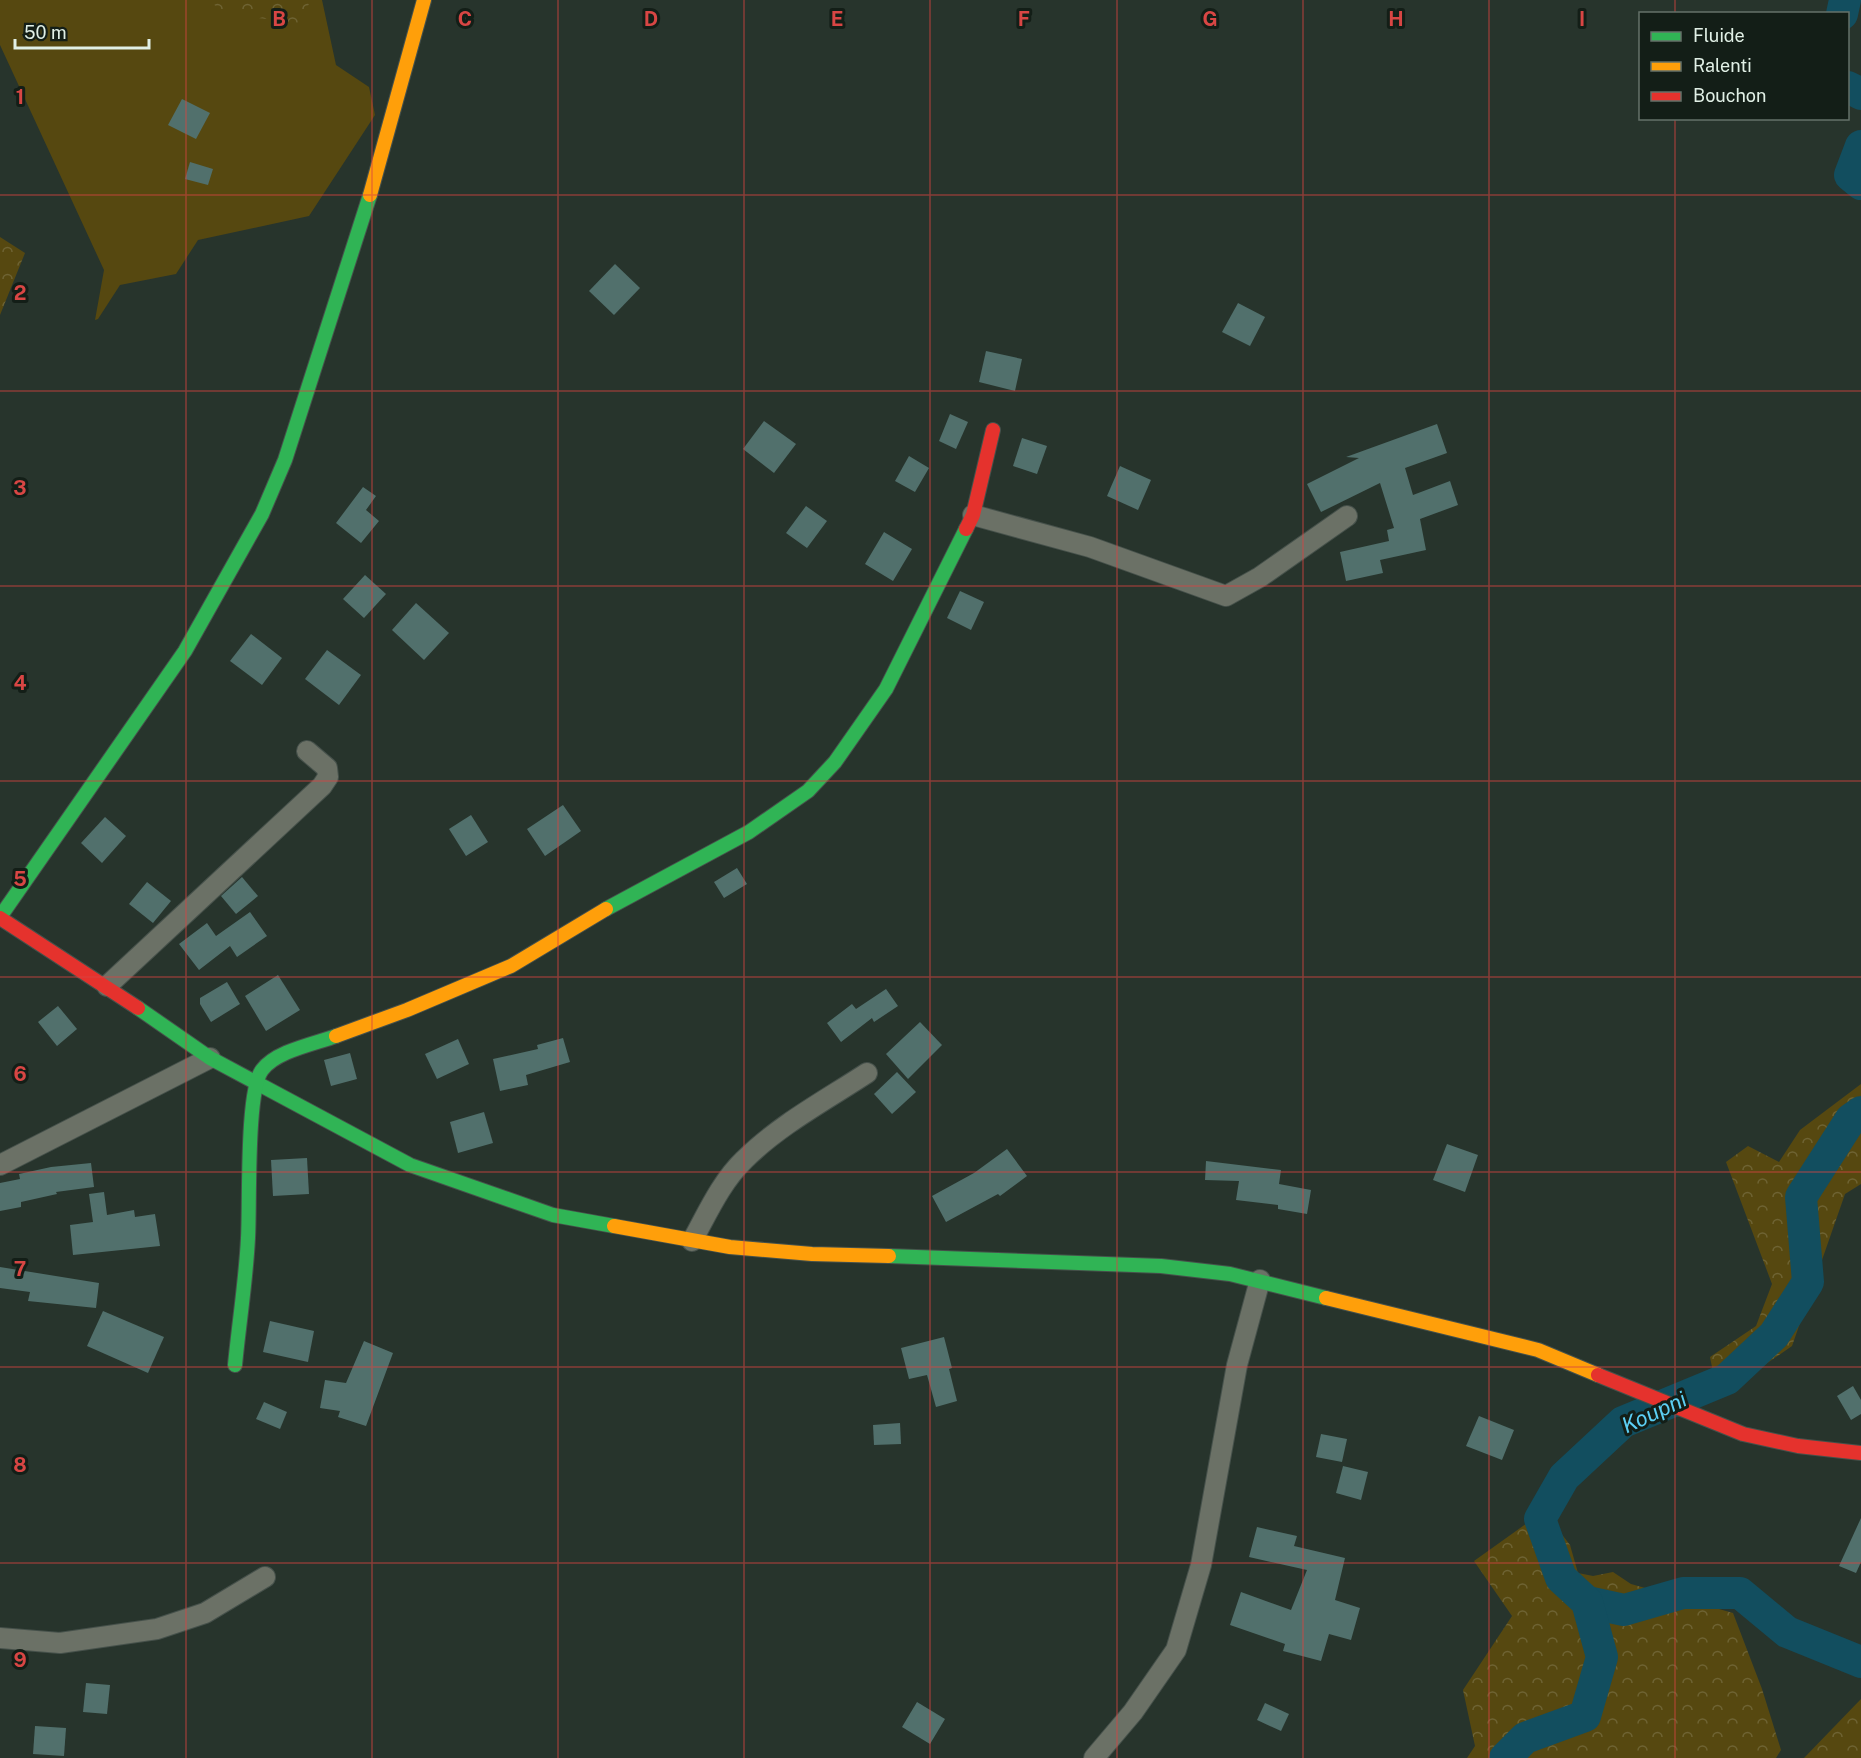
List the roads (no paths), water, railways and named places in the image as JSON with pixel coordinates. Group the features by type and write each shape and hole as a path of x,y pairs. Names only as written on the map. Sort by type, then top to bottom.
{"street":[{"path":"424,0 372,188 285,460 262,514 185,651 0,918 107,986 210,1058 256,1084 410,1165 553,1215 730,1248 812,1254 1002,1258 1161,1266 1260,1280 1538,1350 1743,1434 1798,1446 1861,1453"},
{"path":"235,1365 248,1239 250,1146 256,1084 260,1072 269,1062 285,1055 407,1010 511,966 596,914 749,832 808,791 835,762 886,689 973,515 993,430"},
{"path":"973,515 1090,547 1226,596 1260,577 1347,516"},
{"path":"107,986 322,786 328,777 327,768 307,751"},
{"path":"0,1165 210,1058"},
{"path":"692,1241 724,1186 743,1161 777,1132 867,1073"},
{"path":"1094,1758 1133,1712 1176,1650 1201,1565 1237,1365 1260,1280"},
{"path":"0,1638 60,1643 157,1629 205,1612 265,1577"}],"waterway":[{"name":"Koupni","path":"1842,12 1845,0"},
{"name":"Koupni","path":"1849,88 1861,94"},
{"name":"Koupni","path":"1861,146 1850,175 1861,184"},
{"name":"Koupni","path":"1505,1758 1525,1738 1585,1716 1602,1657 1587,1602 1561,1578 1540,1519 1564,1477 1623,1422 1727,1379 1774,1335 1808,1282 1801,1197 1851,1119 1861,1112"},
{"path":"1587,1602 1624,1610 1683,1593 1740,1593 1787,1632 1861,1662"}]}
